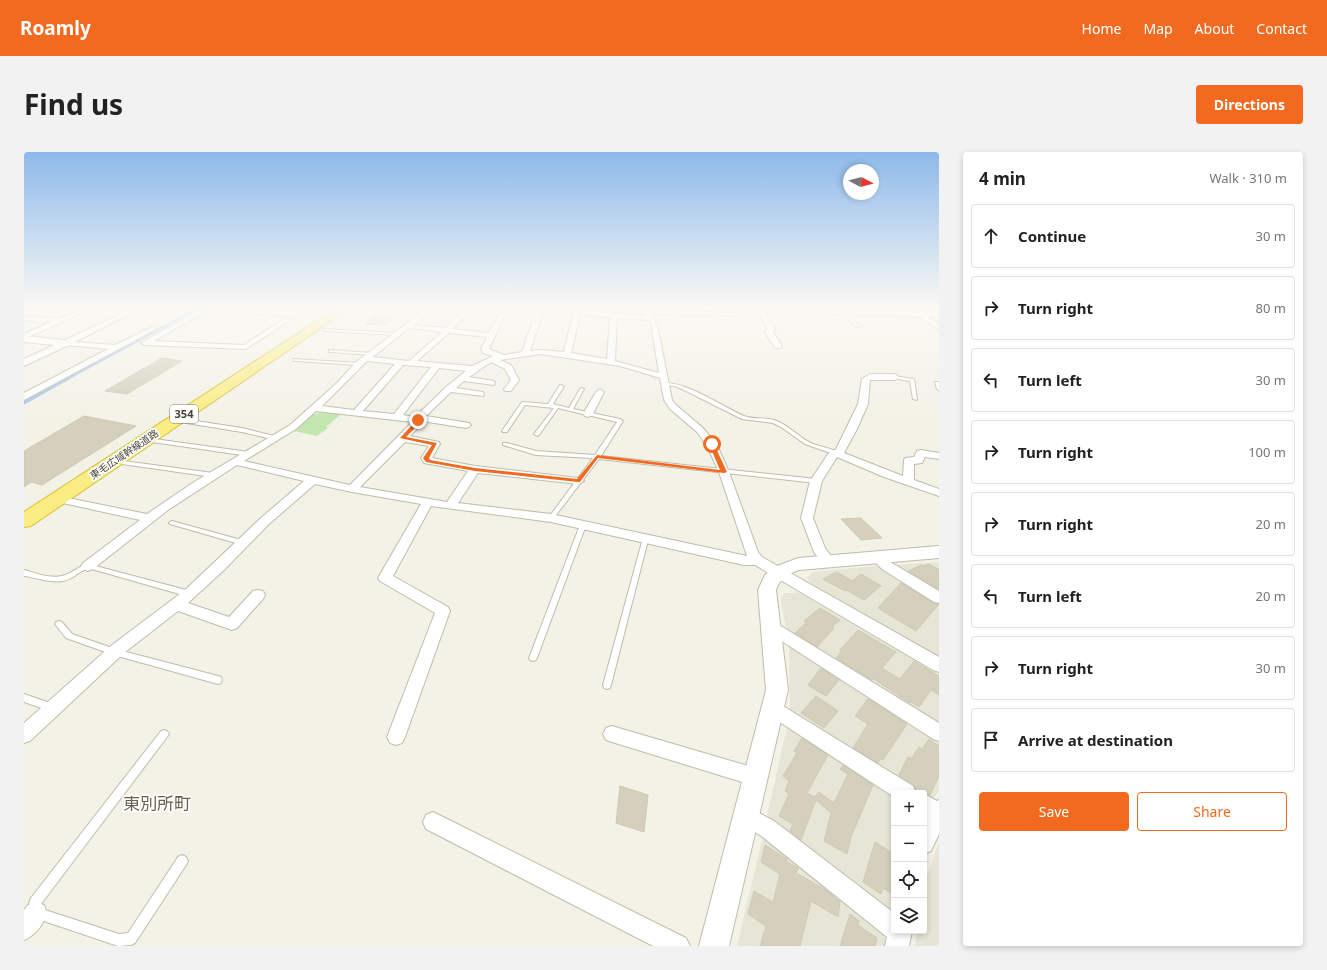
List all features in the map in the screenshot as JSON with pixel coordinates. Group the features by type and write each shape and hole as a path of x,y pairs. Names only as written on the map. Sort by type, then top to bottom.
{"highway":[{"name":"東毛広域幹線道路","path":"24,510 279,345"},
{"name":"東毛広域幹線道路","path":"24,521 288,345"}],"street":[{"path":"24,363 60,345"},
{"path":"92,345 118,348"},
{"path":"24,397 124,345"},
{"path":"197,345 246,347 249,345"},
{"path":"88,566 150,518 213,475 293,427 366,359 383,345"},
{"path":"356,414 406,362 428,345"},
{"path":"487,345 485,351 502,357"},
{"path":"525,354 528,345"},
{"path":"568,355 570,345"},
{"path":"611,362 612,345"},
{"path":"656,345 668,400 673,407 706,437 719,458 752,553 757,560 939,664"},
{"path":"352,489 414,426 418,419 449,389 473,369 491,359 547,352 611,362 664,380"},
{"path":"366,359 473,369"},
{"path":"491,359 508,367 515,380 508,389"},
{"path":"396,418 437,365"},
{"path":"827,560 819,549 807,518 816,481 832,456 840,451 852,430 863,404 866,379 870,377 895,377"},
{"path":"462,378 491,384"},
{"path":"449,389 480,394"},
{"path":"588,414 600,392"},
{"path":"315,408 356,414 466,425"},
{"path":"402,438 436,444 426,458 428,461 475,469 578,481"},
{"path":"836,453 939,493"},
{"path":"908,482 909,460 918,460 921,453 939,456"},
{"path":"236,462 311,481 352,489 450,506 551,518 744,561 757,560"},
{"path":"450,506 475,469"},
{"path":"24,735 114,652 190,594 265,521 311,481"},
{"path":"58,499 150,518"},
{"path":"396,737 442,611 385,578 428,502"},
{"path":"714,946 777,690 767,590 770,579 785,568 798,564 827,560 939,552"},
{"path":"876,557 887,566 939,598"},
{"path":"176,605 232,624 258,595"},
{"path":"771,627 939,733"},
{"path":"772,708 901,790"},
{"path":"612,734 756,777"},
{"path":"927,835 935,810"},
{"path":"746,816 767,828 891,928"},
{"path":"433,822 678,946"}],"lane":[{"path":"330,351 366,359"},
{"path":"296,360 366,359"},
{"path":"895,377 912,380 915,399"},
{"path":"664,380 686,389 744,418 751,420 770,420 782,424 806,442 836,453"},
{"path":"939,382 937,383 939,389"},
{"path":"549,406 562,386"},
{"path":"570,410 582,389"},
{"path":"505,431 524,403 557,407 620,421 597,457 551,518"},
{"path":"537,434 557,407"},
{"path":"176,420 242,430 276,438"},
{"path":"154,441 249,454"},
{"path":"505,444 536,453 597,457 816,481"},
{"path":"124,463 213,475"},
{"path":"172,523 243,543"},
{"path":"533,658 583,525"},
{"path":"607,685 645,540"},
{"path":"24,572 56,579 66,578 83,567 88,566 190,594"},
{"path":"59,624 69,636 114,652 218,680"},
{"path":"24,698 54,708"},
{"path":"164,734 35,902 30,921 119,940 131,938 182,861"}],"shaded area":[{"path":"939,562 939,595 897,570 896,565"},
{"path":"875,566 885,569 939,602 939,656 813,585 807,578 813,572"},
{"path":"784,593 800,593 939,674 939,730 791,635 786,629 781,600"},
{"path":"792,645 939,741 939,790 933,800 927,799 927,790 909,790 795,716 790,709 789,646"},
{"path":"787,727 891,791 891,916 771,824 767,816"},
{"path":"762,840 769,840 882,933 889,946 737,946"},
{"path":"939,842 939,946 915,946 917,934 927,934 927,876"}],"green space":[{"path":"326,412 341,414 326,427 328,428 317,436 294,431 313,414"}],"building":[{"path":"162,358 182,361 127,394 105,391"},
{"path":"84,416 136,426 42,485 31,482 24,487 24,451"},
{"path":"861,518 882,538 861,540 841,519"},
{"path":"929,564 939,570 939,589 908,571 921,565 924,566"},
{"path":"837,572 852,581 861,574 881,586 864,600 823,579"},
{"path":"901,583 933,603 939,604 916,631 878,608"},
{"path":"820,608 840,620 832,627 834,628 817,647 795,633 806,623 804,621"},
{"path":"858,630 896,652 882,668 900,679 914,661 939,676 939,695 931,690 919,707 911,702 910,703 874,679 872,680 836,658 842,651 840,650"},
{"path":"821,668 839,680 826,696 808,685"},
{"path":"816,696 838,711 824,728 801,713"},
{"path":"868,699 907,724 883,760 881,758 878,763 853,748 868,724 855,716"},
{"path":"802,738 828,755 807,793 814,797 819,792 834,803 848,774 840,769 843,765 873,785 851,837 847,854 824,841 831,813 816,800 801,840 790,831 793,824 779,816 789,794 785,791 789,781 783,776 797,753 794,751"},
{"path":"929,739 939,746 939,776 930,795 927,794 927,790 916,790 914,785 899,775 908,757 911,759 919,747 922,749"},
{"path":"620,786 648,795 644,832 616,823"},
{"path":"875,842 891,852 891,893 883,888 881,894 863,882"},
{"path":"765,845 787,859 787,862 798,868 796,873 826,890 840,902 838,917 811,901 800,946 760,946 766,926 748,914 754,891 773,902 780,874 761,862"},
{"path":"850,914 859,921 858,925 877,938 875,946 840,946"}],"waterway":[{"path":"67,379 130,345"},
{"path":"24,403 69,378"}],"district":[{"name":"東別所町","path":"157,804"}],"route":[{"path":"418,420 417,423 402,438 436,444 426,458 428,461 475,469 578,481 597,457 724,472 712,444"}]}
